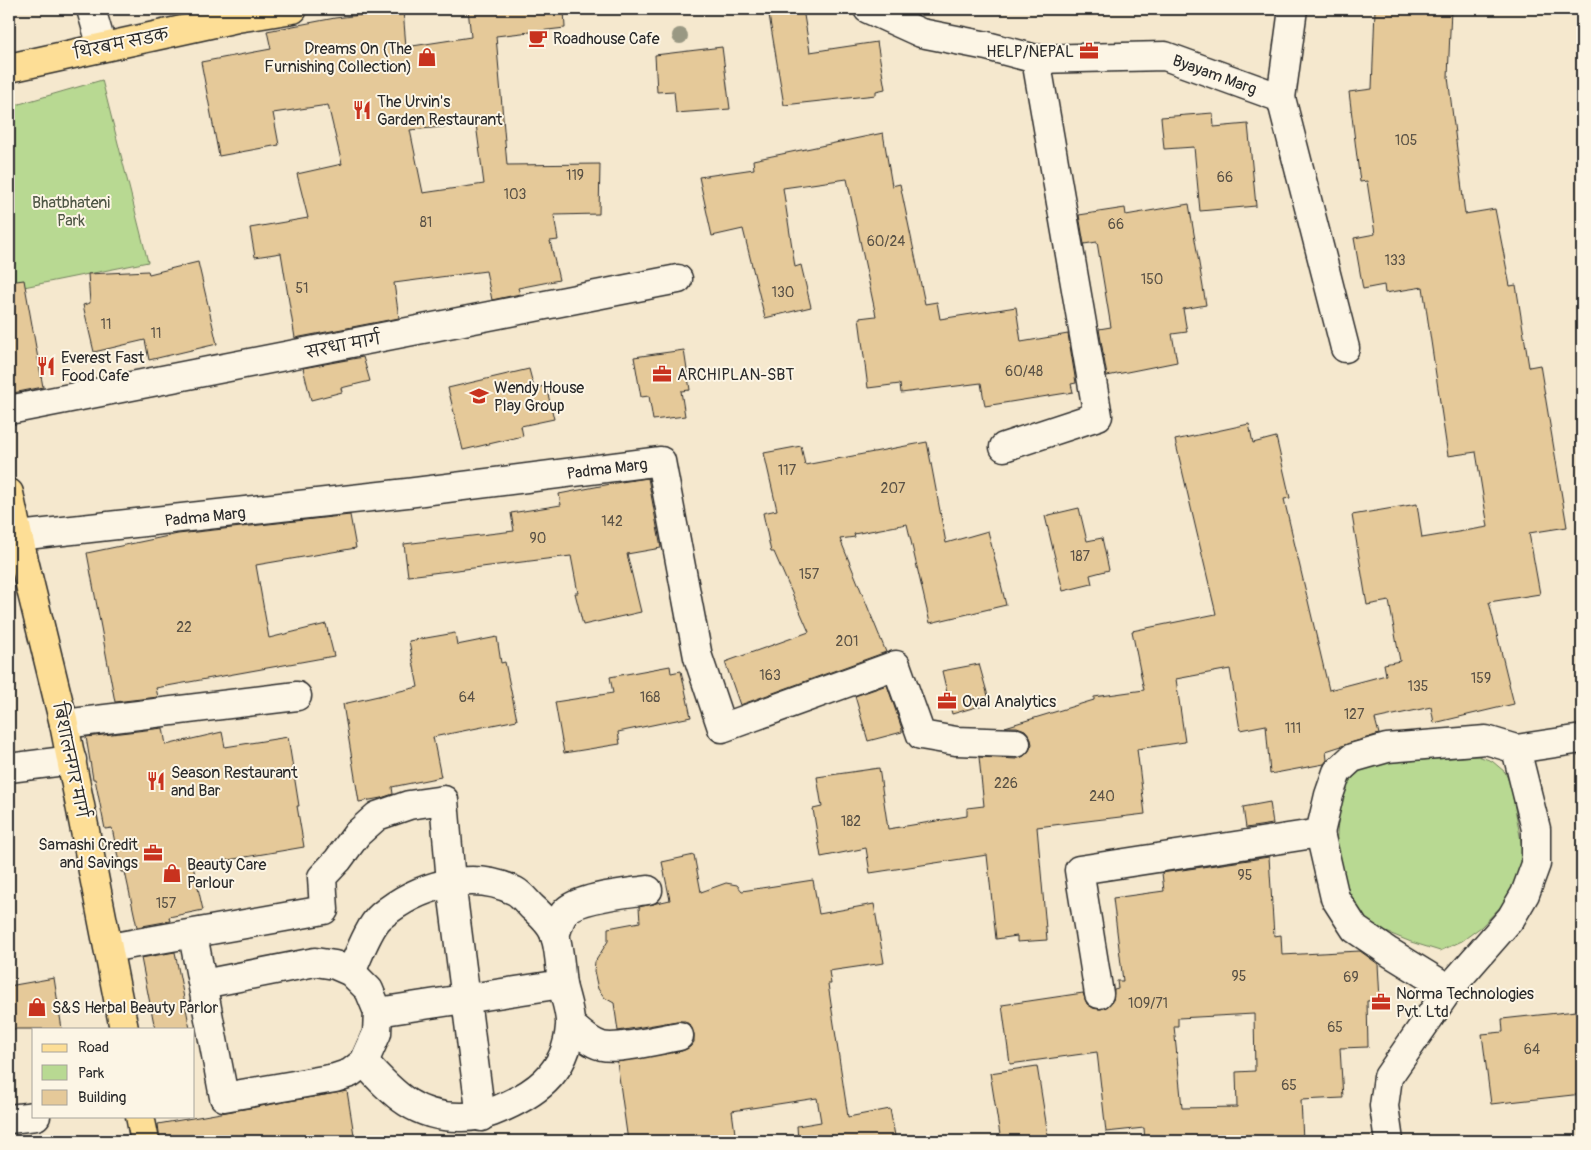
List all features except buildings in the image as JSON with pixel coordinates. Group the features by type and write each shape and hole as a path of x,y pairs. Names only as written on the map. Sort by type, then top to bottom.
{"main road":[{"name":"थिरबम सडक","path":"9,68 237,18 293,9"},
{"name":"बिशालनगर मार्ग","path":"9,493 72,760 124,1028"},
{"path":"140,1118 145,1141"}],"street":[{"path":"91,9 102,47"},
{"name":"Byayam Marg","path":"868,9 921,33 1036,58 1165,56 1281,98"},
{"path":"1293,9 1281,98 1345,348"},
{"path":"1004,447 1098,416 1036,58"},
{"name":"सरधा मार्ग","path":"9,410 678,280"},
{"name":"Padma Marg","path":"18,536 407,494 661,461 698,657 722,728 896,665 921,734 956,741 1016,743"},
{"path":"64,724 296,696"},
{"path":"1449,989 1355,929 1335,898 1320,833 1329,795 1337,772 1352,758 1387,748 1486,740 1516,749 1582,739"},
{"path":"1389,1141 1384,1106 1388,1077 1449,989 1512,918 1525,894 1536,864 1536,829 1516,749"},
{"path":"9,768 72,760"},
{"path":"109,948 324,910 322,877 338,860 357,834 377,816 409,805 444,800 451,882 481,1117"},
{"path":"1099,994 1079,870 1320,833"},
{"path":"351,972 364,942 380,917 408,897 451,882 484,881 516,892 542,916 555,936 562,984 571,1025 563,1058 543,1084 518,1102 481,1117 446,1118 413,1108 386,1087 364,1062"},
{"path":"555,936 566,911 577,904 648,890"},
{"path":"193,934 224,1097 335,1078 350,1073 364,1062 378,1034 378,1012 369,990 351,972 335,965 315,962 203,984"},
{"path":"378,1012 562,984"},
{"path":"571,1025 587,1040 602,1046 614,1047 679,1036"},
{"path":"9,1120 32,1117"}],"green space":[{"name":"Bhatbhateni Park","path":"102,80 148,262 9,290 9,107"},
{"path":"1478,756 1492,761 1505,772 1511,786 1524,858 1512,895 1481,927 1462,941 1440,951 1374,927 1350,907 1336,847 1339,807 1348,782 1363,769 1380,763"}],"place":[{"name":"Roadhouse Cafe","path":"538,38"},
{"name":"HELP/NEPAL","path":"1089,51"},
{"name":"Dreams On (The Furnishing Collection)","path":"427,57"},
{"name":"The Urvin's Garden Restaurant","path":"362,110"},
{"name":"Everest Fast Food Cafe","path":"46,366"},
{"name":"ARCHIPLAN-SBT","path":"662,374"},
{"name":"Wendy House Play Group","path":"479,396"},
{"name":"Oval Analytics","path":"947,701"},
{"name":"Season Restaurant and Bar","path":"156,781"},
{"name":"Samashi Credit and Savings","path":"153,853"},
{"name":"Beauty Care Parlour","path":"172,873"},
{"name":"Norma Technologies Pvt. Ltd","path":"1381,1002"},
{"name":"S&S Herbal Beauty Parlor","path":"37,1007"}]}
